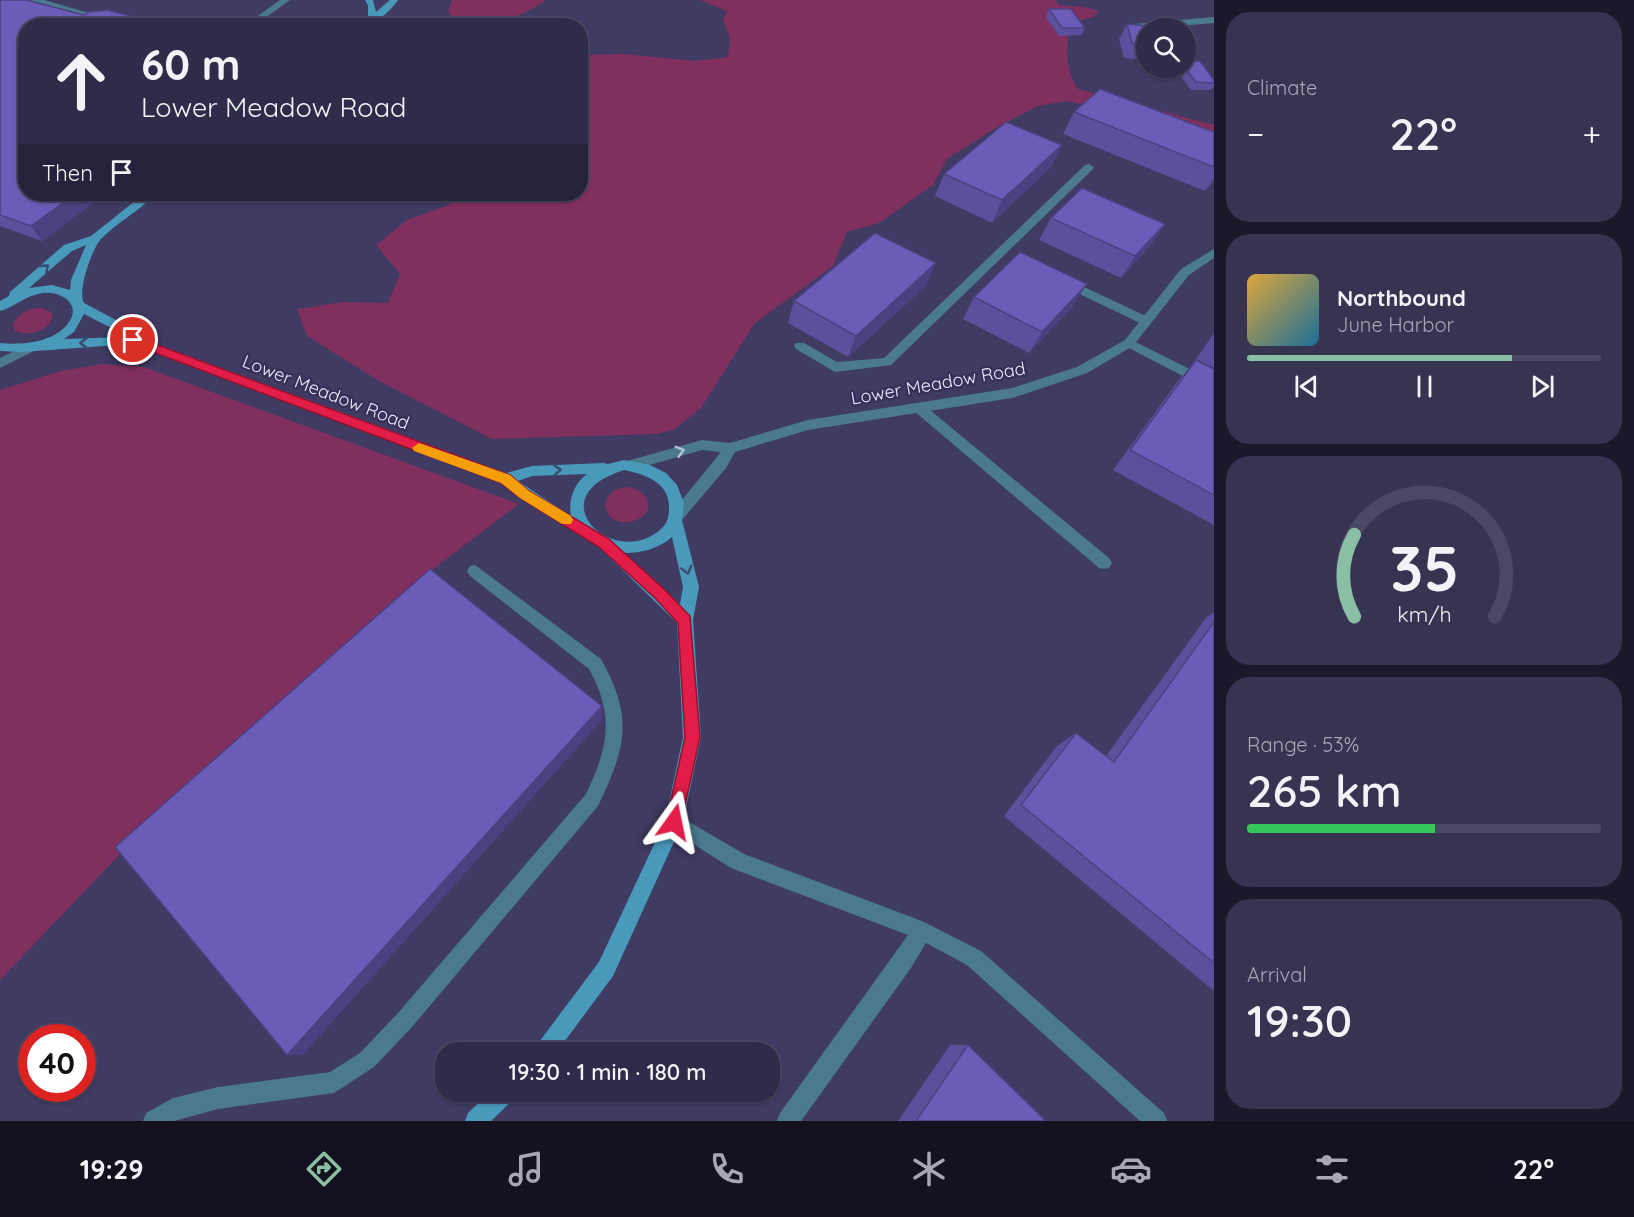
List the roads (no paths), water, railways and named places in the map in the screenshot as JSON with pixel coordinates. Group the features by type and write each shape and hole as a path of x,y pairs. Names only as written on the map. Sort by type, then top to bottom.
{"street":[{"path":"34,0 100,18"},
{"path":"260,18 286,0"},
{"path":"369,0 372,5 372,18"},
{"path":"372,18 389,7 394,0"},
{"path":"1133,27 1214,20"},
{"path":"800,346 835,367 887,362 1006,255 1089,166"},
{"path":"0,307 68,248 95,238 141,201"},
{"path":"0,363 56,338 73,325 78,315 77,280 95,238"},
{"name":"Lower Meadow Road","path":"632,465 702,445 730,448 808,425 1012,393 1047,383 1082,370 1129,343 1185,272 1214,253"},
{"path":"1053,277 1146,321"},
{"name":"Lower Meadow Road","path":"0,307 20,296 42,290 56,290 127,331 133,340"},
{"name":"Lower Meadow Road","path":"0,347 15,350 81,342 114,343 133,340 506,479 525,494 590,535"},
{"path":"1129,343 1214,387"},
{"path":"919,408 1104,563"},
{"path":"604,543 621,547 638,547 654,542 667,533 676,518 721,464 730,448"},
{"path":"506,479 532,471 632,465 658,474 675,492 678,503 676,518 691,587 685,620 692,737 674,822 606,969 551,1042"},
{"path":"609,467 586,481 576,502 577,514 582,525 590,535 604,543 660,594 685,620"},
{"path":"154,1121 173,1109 218,1098 334,1082 367,1060 405,1020 592,800 608,768 615,736 616,710 607,682 595,664 475,571"},
{"path":"674,822 738,861 922,931 974,958 1156,1121"},
{"path":"788,1121 899,967 922,931"},
{"path":"476,1121 495,1102"}]}
